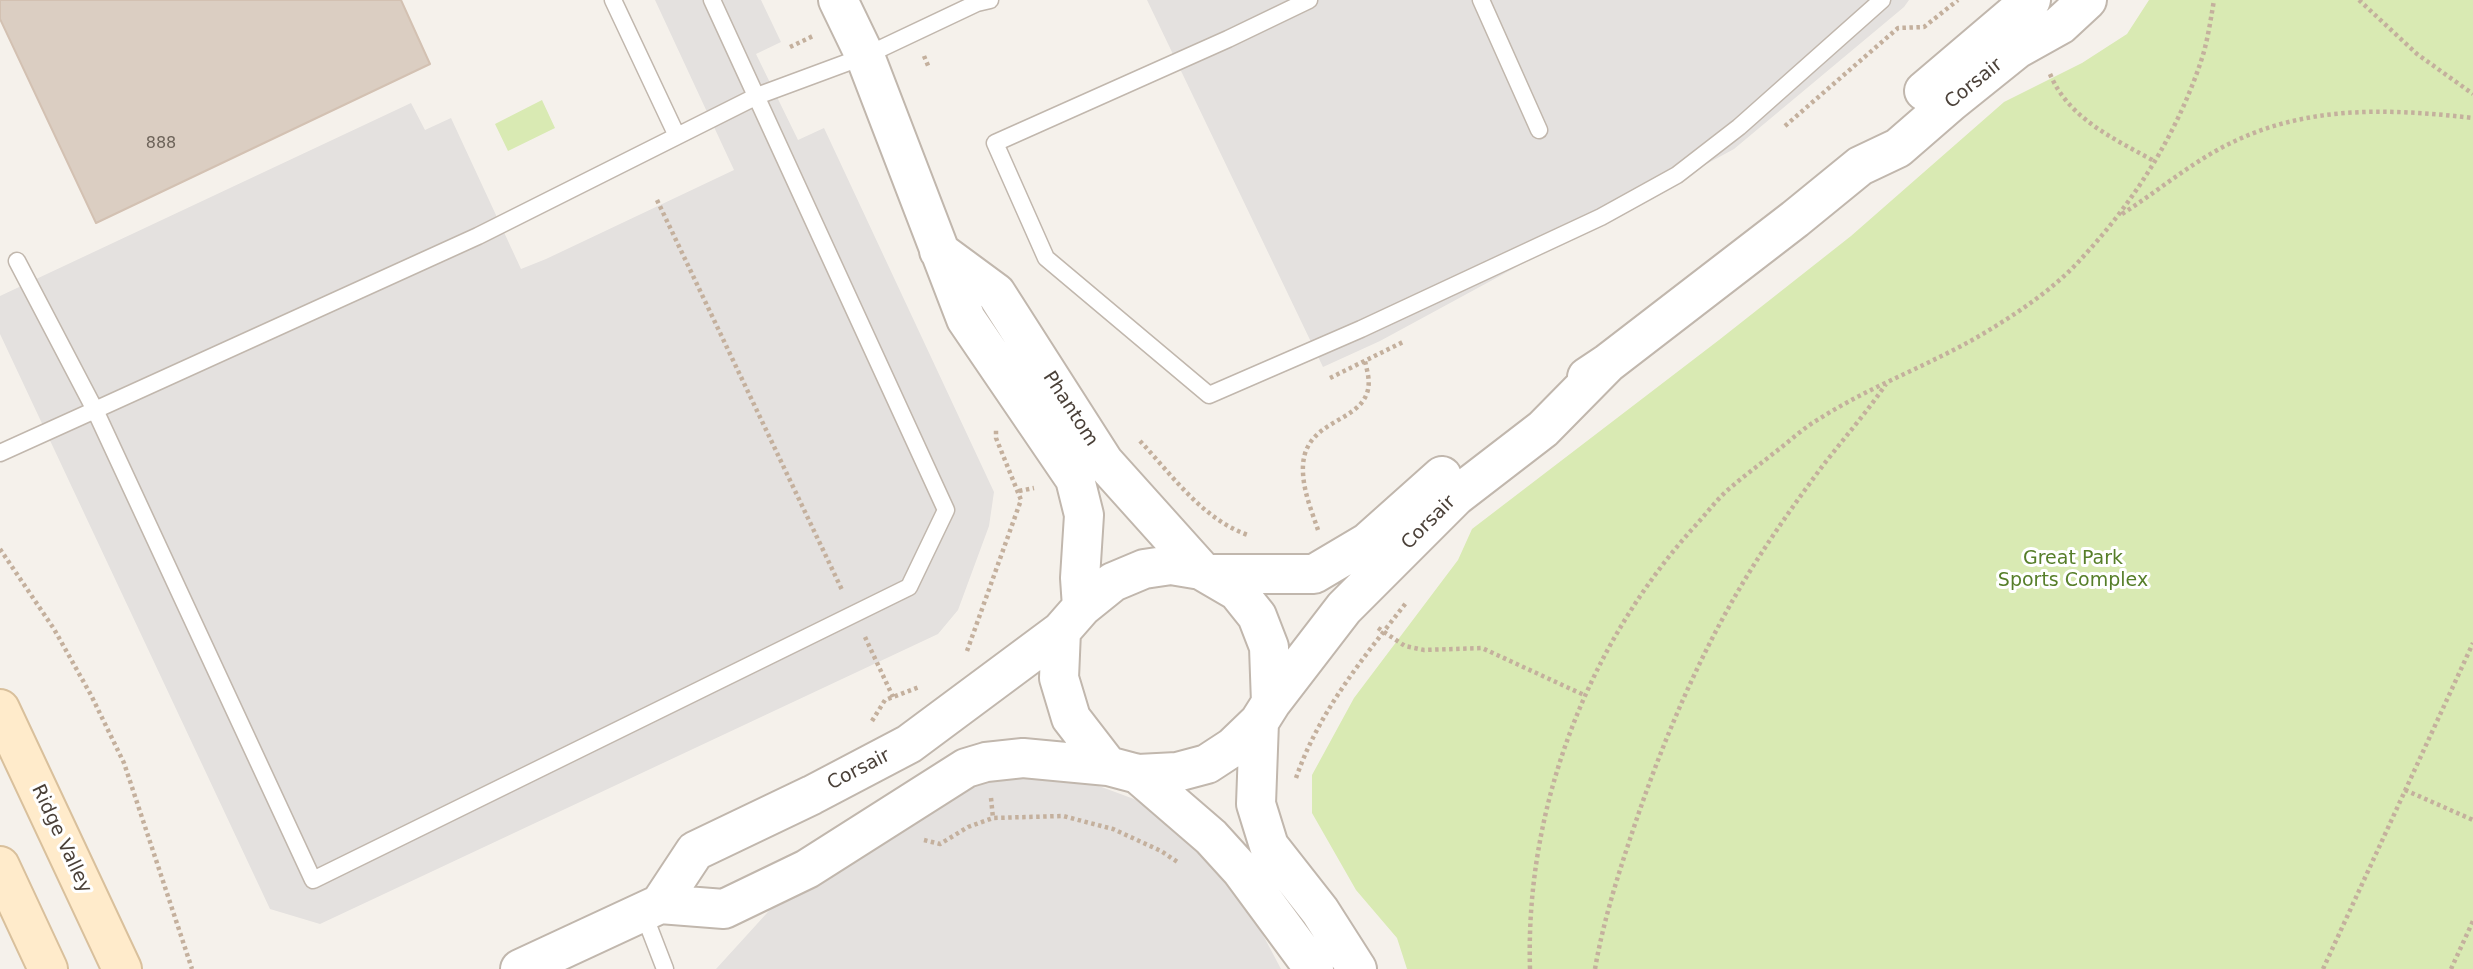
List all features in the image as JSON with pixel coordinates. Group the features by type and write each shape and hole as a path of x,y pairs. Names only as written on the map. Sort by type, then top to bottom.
{"main road":[{"name":"Ridge Valley","path":"0,709 122,969"},
{"path":"0,866 48,969"}],"street":[{"name":"Phantom","path":"838,0 865,56 966,319 1075,479 1084,515 1080,578 1071,619"},
{"name":"Corsair","path":"1860,166 1882,127 2031,0"},
{"name":"Corsair","path":"1206,572 1314,574 1367,542 1471,450 1608,363 1860,166 1898,148 2008,57 2060,24 2087,0"},
{"name":"Phantom","path":"939,251 996,292 1104,462 1206,572"},
{"name":"Corsair","path":"1265,712 1350,602 1456,496 1543,429 1608,363"},
{"path":"1314,969 1241,870 1211,837 1123,770 1071,718 1059,678 1071,619 1113,582 1144,569 1171,565 1206,572 1237,591 1257,616 1269,646 1256,804 1269,846 1320,911 1357,969"},
{"name":"Corsair","path":"651,908 695,852 909,744 1071,619"},
{"path":"526,968 651,908 724,909 807,869 966,768 986,762 1023,758 1123,770 1177,772 1207,764 1233,747 1265,712"}],"lane":[{"path":"612,0 677,136"},
{"path":"17,261 95,410 313,880 909,587 946,510 712,0"},
{"path":"0,453 478,236 757,96 865,56 977,3 990,0"},
{"path":"1309,0 995,143 1046,258 1209,395 1361,329 1601,217 1677,175 1739,127 1882,0"},
{"path":"1481,0 1539,130"},
{"path":"651,908 665,969"}],"path":[{"path":"1530,969 1529,940 1538,859 1556,774 1584,695 1632,608 1674,549 1728,490 1817,420 1888,380 1985,333 2033,301 2080,262 2127,206 2186,101 2204,52 2214,0"},
{"path":"2359,0 2417,54 2473,94"},
{"path":"2047,66 2068,105 2090,125 2154,161"},
{"path":"2118,216 2220,148 2254,133 2343,112 2400,110 2473,118"},
{"path":"657,200 893,697"},
{"path":"1320,537 1307,500 1302,471 1306,448 1324,427 1355,408 1367,394 1369,378 1361,329"},
{"path":"1595,969 1621,867 1651,776 1666,737 1711,643 1756,562 1788,513 1826,461 1861,420 1888,380"},
{"path":"1134,435 1200,506 1222,524 1246,535 1259,536"},
{"path":"961,662 972,643 1018,514 1021,500 1018,491"},
{"path":"1310,531 1318,528"},
{"path":"0,549 54,629 91,695 124,763 192,969"},
{"path":"1376,626 1382,633 1405,646 1424,650 1482,648 1584,695"},
{"path":"1293,787 1303,757 1331,702 1382,633"},
{"path":"2323,969 2473,643"},
{"path":"885,700 926,684"},
{"path":"2405,790 2473,820"},
{"path":"940,844 968,827 993,818 1063,816 1113,829 1161,851 1181,864"},
{"path":"2451,969 2473,921"}],"green space":[{"name":"Great Park Sports Complex","path":"2149,0 2473,0 2473,969 1407,969 1397,938 1356,890 1312,813 1312,775 1354,698 1458,560 1472,529 1851,236 2004,102 2082,63 2127,34"},
{"path":"542,100 555,128 508,151 495,124"}],"shaded area":[{"path":"655,0 761,0 781,42 756,54 798,140 824,128 994,492 989,526 958,610 938,634 320,924 270,909 0,334 0,296 411,103 425,130 451,118 521,269 546,259 734,170"},
{"path":"1147,0 1909,0 1734,149 1380,341 1323,367"},
{"path":"1023,758 1134,799 1211,837 1281,969 716,969 807,869"}],"building":[{"path":"0,0 401,0 430,64 96,223 0,19"}]}
